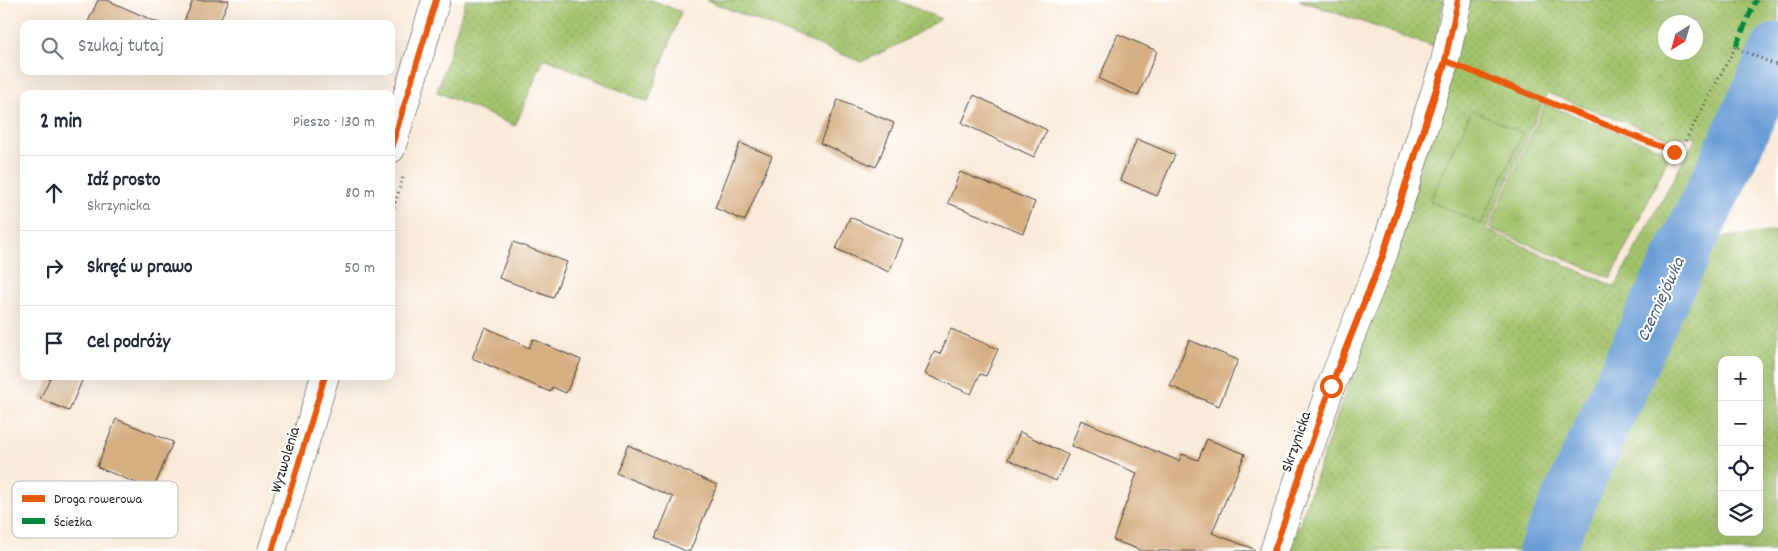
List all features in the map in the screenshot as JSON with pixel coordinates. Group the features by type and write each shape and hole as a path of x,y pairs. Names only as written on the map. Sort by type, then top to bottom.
{"street":[{"path":"395,136 436,0"},
{"name":"Skrzynicka","path":"1274,551 1331,386 1383,255 1446,61 1458,0"},
{"name":"Wyzwolenia","path":"272,551 324,380"}],"path":[{"path":"1446,61 1674,152 1683,145 1736,46 1744,52 1778,66"}],"green space":[{"path":"466,0 652,0 681,12 648,102 544,58 515,126 437,92"},
{"path":"706,0 896,0 941,19 899,44 861,62"},
{"path":"1299,0 1444,0 1434,47"},
{"path":"1465,0 1778,0 1778,105 1710,239 1778,231 1778,551 1290,551 1388,271","holes":["1547,93 1671,139 1697,136 1615,287 1486,229"]},
{"path":"1545,104 1671,153 1611,278 1489,228"},
{"path":"1472,110 1523,133 1481,224 1430,201"}],"building":[{"path":"98,0 107,0 152,20 89,20"},
{"path":"193,0 229,0 220,20 185,20"},
{"path":"1118,34 1157,51 1138,96 1099,79"},
{"path":"974,95 1047,130 1034,157 962,123"},
{"path":"838,100 894,123 876,167 820,143"},
{"path":"1137,139 1175,155 1157,196 1120,180"},
{"path":"740,143 772,156 745,221 715,208"},
{"path":"960,172 1035,202 1023,233 948,203"},
{"path":"850,217 903,240 889,272 836,249"},
{"path":"513,242 567,262 553,298 499,278"},
{"path":"485,327 529,348 533,339 581,360 566,393 552,387 550,392 472,358"},
{"path":"951,329 998,349 986,376 980,374 971,394 925,374 934,352 940,354"},
{"path":"1189,340 1238,360 1219,406 1170,386"},
{"path":"49,380 82,380 69,411 40,399"},
{"path":"116,419 173,442 157,481 131,481 97,467"},
{"path":"1081,420 1179,461 1182,454 1198,460 1207,439 1245,454 1212,533 1254,549 1254,551 1143,551 1113,540 1137,473 1071,446"},
{"path":"1020,432 1068,455 1056,481 1008,459"},
{"path":"628,445 717,485 690,551 656,538 673,497 616,473"}],"waterway":[{"name":"Czerniejówka","path":"1546,551 1646,330 1722,173 1778,50"}],"marked path":[{"path":"1736,46 1756,0"}],"cycle path":[{"path":"395,136 436,0"},
{"path":"1274,551 1331,386 1383,255 1445,61 1458,0"},
{"path":"272,551 324,380"}],"route":[{"path":"1331,386 1383,255 1446,61 1674,152"}]}
